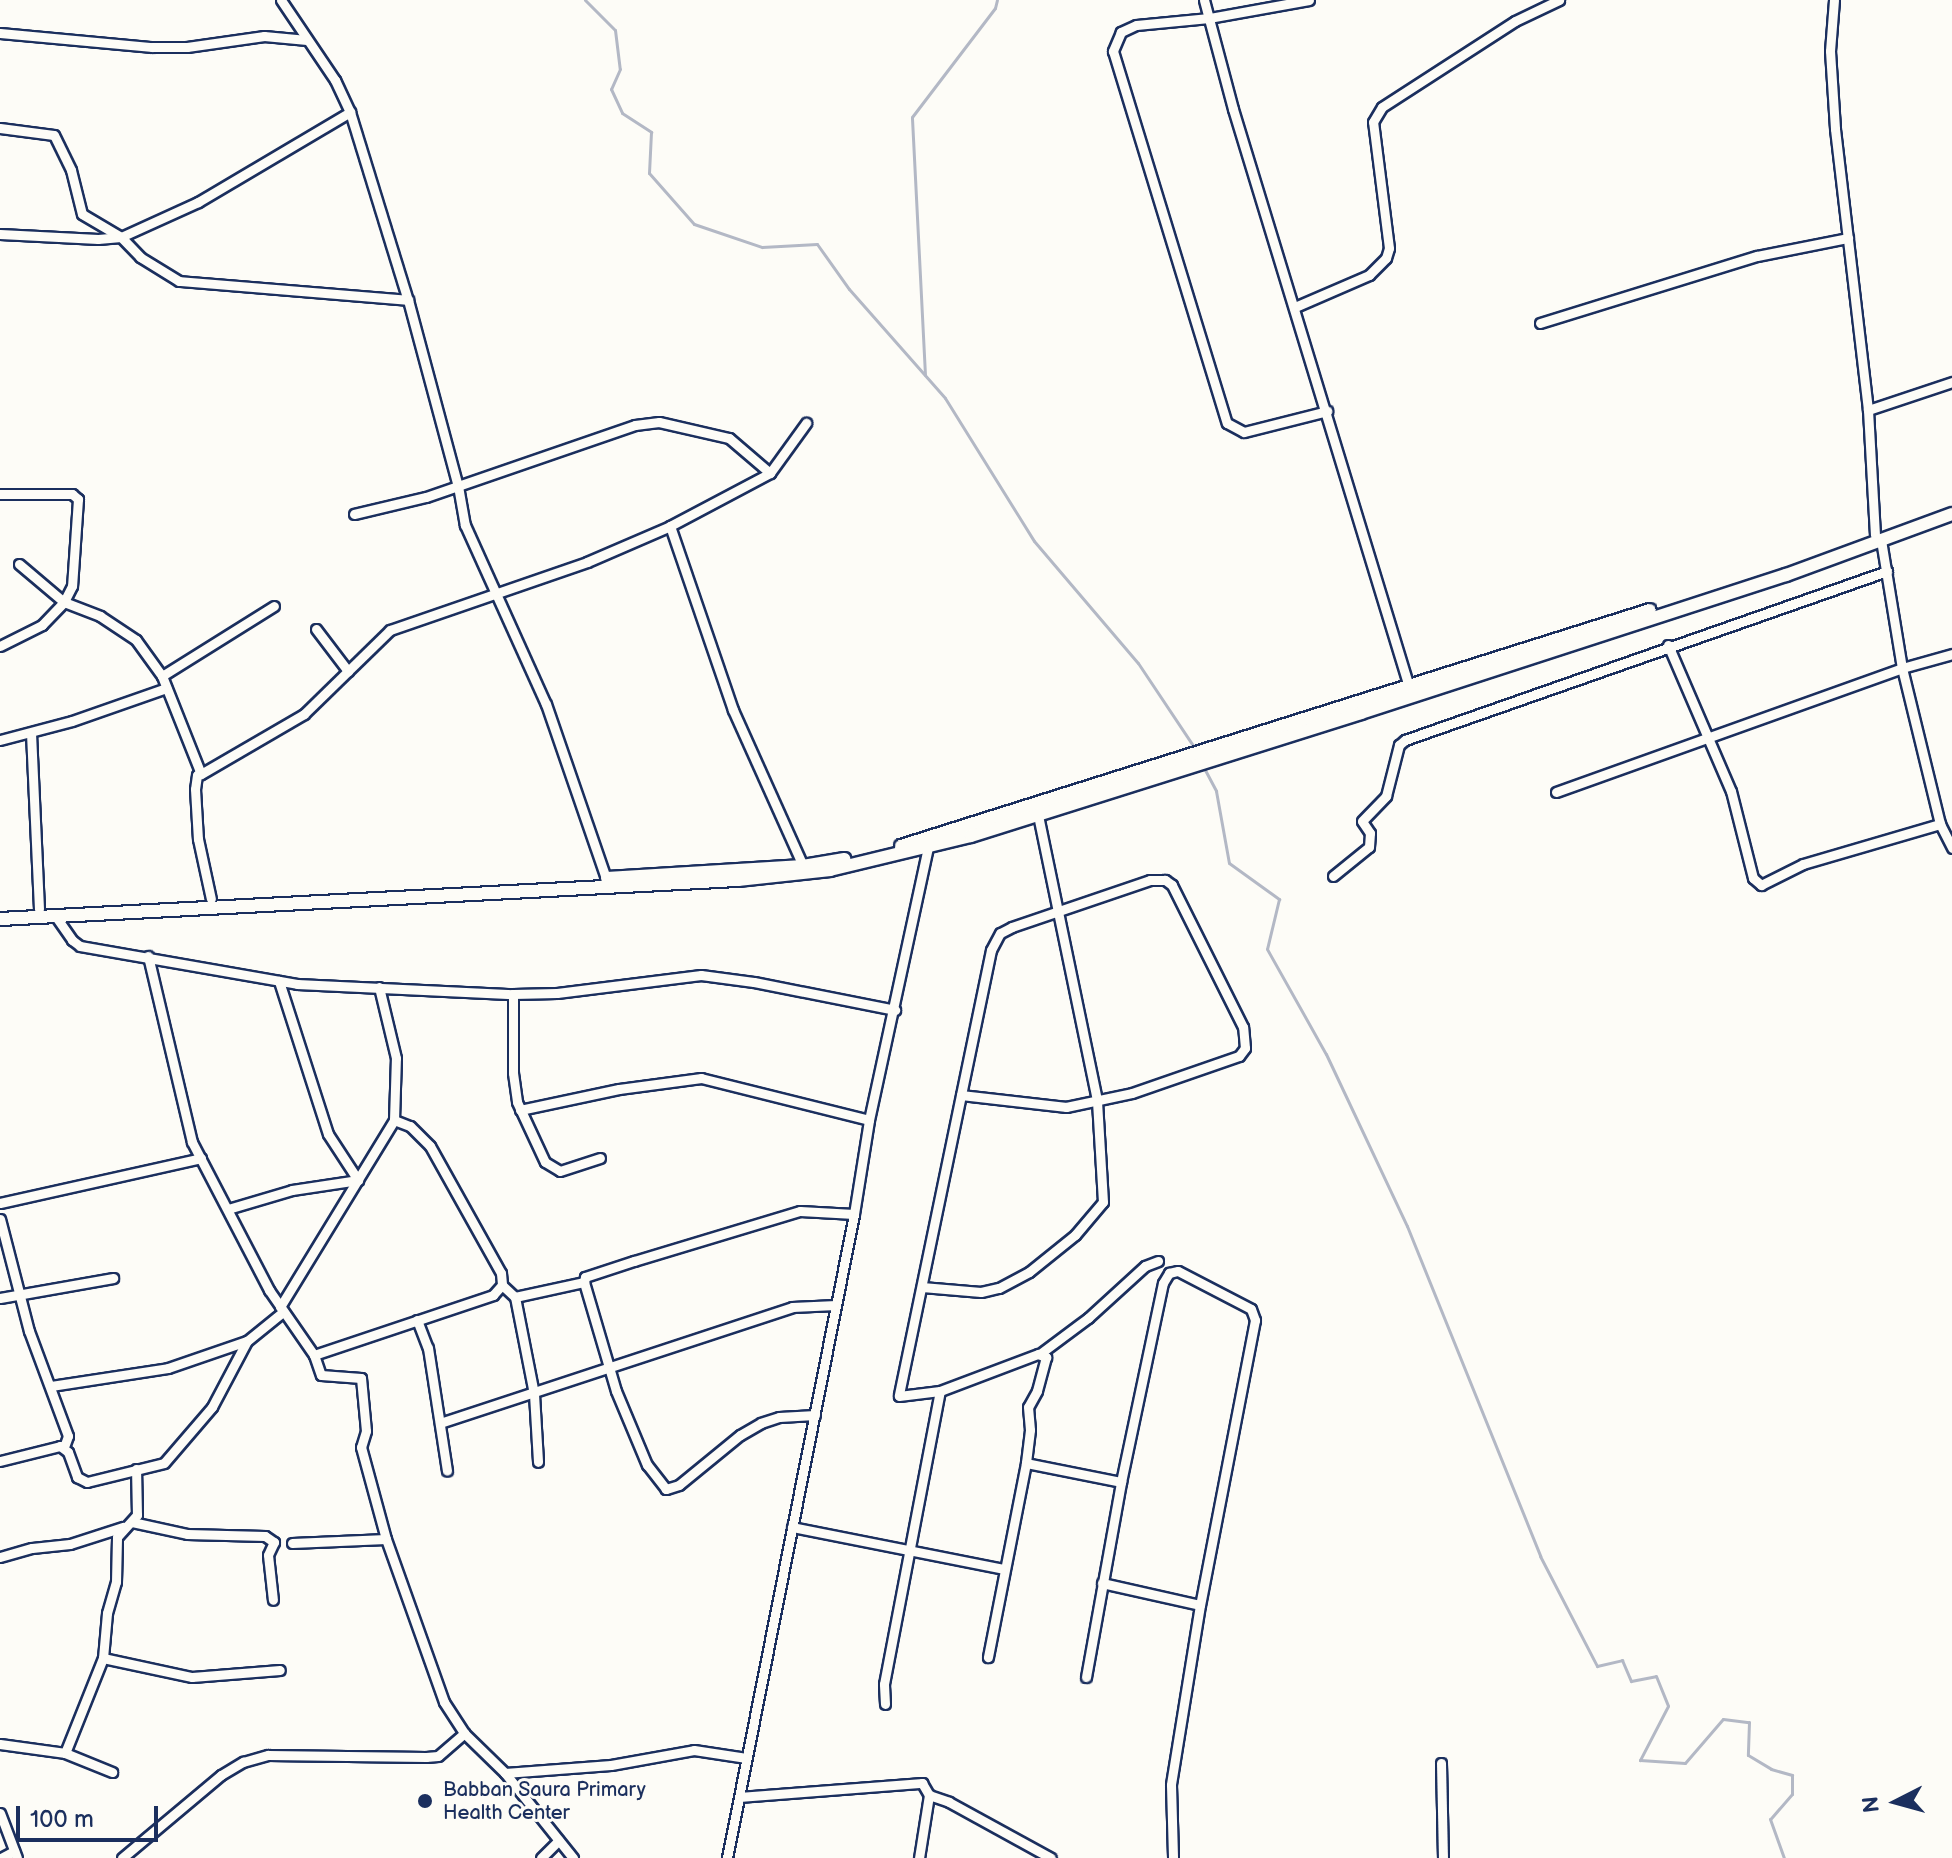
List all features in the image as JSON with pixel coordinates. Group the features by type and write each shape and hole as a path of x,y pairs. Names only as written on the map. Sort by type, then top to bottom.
{"main road":[{"path":"0,912 211,899 243,901 738,880 830,870 928,848 1038,815 1771,580 1952,506"},
{"path":"0,919 803,866 899,847 1952,514"}],"street":[{"path":"281,0 335,80 350,112 408,300 458,486 465,525 551,717 606,878"},
{"path":"1204,0 1233,109 1409,687"},
{"path":"1309,0 1209,18 1136,25 1121,32 1113,51 1227,423 1244,432 1327,411"},
{"path":"1295,307 1369,275 1386,258 1389,248 1373,122 1382,107 1515,21 1559,0"},
{"path":"1834,0 1830,51 1868,410 1878,538 1887,571 1902,668 1940,824 1952,848"},
{"path":"0,33 152,47 187,47 264,36 307,40"},
{"path":"0,234 98,239 121,237 198,202 350,112"},
{"path":"0,128 54,135 71,170 82,214 121,237 140,257 179,281 408,300"},
{"path":"1540,323 1757,256 1848,238"},
{"path":"1868,410 1952,382"},
{"path":"354,514 458,486 635,425 659,422 729,438 770,473"},
{"path":"211,899 198,839 197,775 304,714 390,630 587,562 670,526 770,473 806,423"},
{"path":"0,494 76,496 72,586 64,602 42,625 0,646"},
{"path":"670,526 733,710 803,866"},
{"path":"19,564 64,602 100,616 136,640 162,676 201,774"},
{"path":"1333,876 1369,847 1370,833 1362,821 1386,796 1399,745 1405,740 1668,645 1887,571"},
{"path":"162,676 274,606"},
{"path":"316,629 348,671"},
{"path":"1668,645 1731,791 1753,878 1761,885 1803,864 1940,824"},
{"path":"1556,792 1902,668 1952,654"},
{"path":"0,740 31,733 166,688"},
{"path":"31,733 39,909"},
{"path":"922,1287 981,1292 999,1288 1029,1272 1091,1219 1106,1193 1097,1100 1038,815"},
{"path":"727,1858 854,1214 869,1120 928,848"},
{"path":"961,1095 1050,1107 1132,1093 1239,1056 1245,1041 1204,947 1172,885 1165,880 1150,880 1012,927 995,940 961,1095 899,1396 940,1391 1041,1353 1088,1318 1145,1266 1158,1261"},
{"path":"54,914 72,940 80,946 279,981 513,994 557,993 701,975 754,982 895,1010"},
{"path":"148,956 188,1128 201,1158 281,1310 314,1355 321,1375 361,1378 366,1431 361,1447 386,1539 444,1702 464,1733 505,1773 573,1858"},
{"path":"279,981 328,1134 358,1180"},
{"path":"0,1219 29,1331 68,1436 64,1447 77,1477 87,1482 164,1463 212,1407 247,1341 281,1310 394,1120 396,1058 379,987"},
{"path":"513,994 513,1073 520,1110 551,1168 560,1171 600,1158"},
{"path":"520,1110 619,1089 701,1078 869,1120"},
{"path":"394,1120 410,1126 430,1146 501,1273 502,1285 515,1297 534,1394 538,1462"},
{"path":"0,1203 201,1158"},
{"path":"228,1209 292,1190 358,1180"},
{"path":"815,1415 779,1417 761,1423 740,1435 679,1485 666,1489 647,1465 608,1367 584,1282 585,1277 800,1211 854,1214"},
{"path":"1086,1677 1121,1482 1163,1283 1169,1273 1178,1271 1251,1309 1255,1320 1200,1605 1171,1785 1173,1858"},
{"path":"0,1298 113,1278"},
{"path":"515,1297 584,1282"},
{"path":"314,1355 493,1295 502,1285"},
{"path":"440,1423 792,1307 836,1305"},
{"path":"417,1320 428,1348 447,1471"},
{"path":"51,1386 168,1368 247,1341"},
{"path":"988,1657 1026,1463 1030,1430 1028,1407 1047,1361 1041,1353"},
{"path":"885,1704 884,1684 940,1391"},
{"path":"0,1461 64,1447"},
{"path":"1026,1463 1121,1482"},
{"path":"65,1753 103,1658 107,1613 116,1582 117,1537 128,1525 138,1500 136,1469"},
{"path":"0,1557 32,1548 70,1544 128,1525 187,1534 265,1536 274,1542 268,1555 273,1600"},
{"path":"792,1527 1004,1569"},
{"path":"292,1543 386,1539"},
{"path":"1102,1583 1200,1605"},
{"path":"103,1658 192,1677 280,1670"},
{"path":"122,1858 221,1775 243,1762 268,1755 438,1756 464,1733"},
{"path":"0,1744 65,1753 112,1772"},
{"path":"505,1773 611,1765 694,1750 746,1758"},
{"path":"1441,1763 1443,1858"},
{"path":"739,1797 917,1781 926,1787 929,1795 919,1858"},
{"path":"929,1795 949,1802 1051,1858"},
{"path":"0,1813 15,1854 1,1858"},
{"path":"541,1858 559,1840"}],"waterway":[{"path":"585,0 615,30 620,69 611,89 622,113 651,132 649,173 694,224 762,247 817,244 849,289 945,398 1034,541 1138,663 1196,750"},
{"path":"925,375 912,117 995,8 997,0"},
{"path":"1204,768 1216,791 1229,863 1279,899 1267,949 1326,1054 1407,1226 1540,1556 1597,1666 1622,1660 1631,1681 1656,1676 1668,1706 1640,1760 1685,1763 1723,1719 1749,1722 1748,1755 1771,1769 1792,1775 1792,1794 1770,1819 1784,1858"}],"place":[{"name":"Babban Saura Primary Health Center","path":"425,1801"}]}
